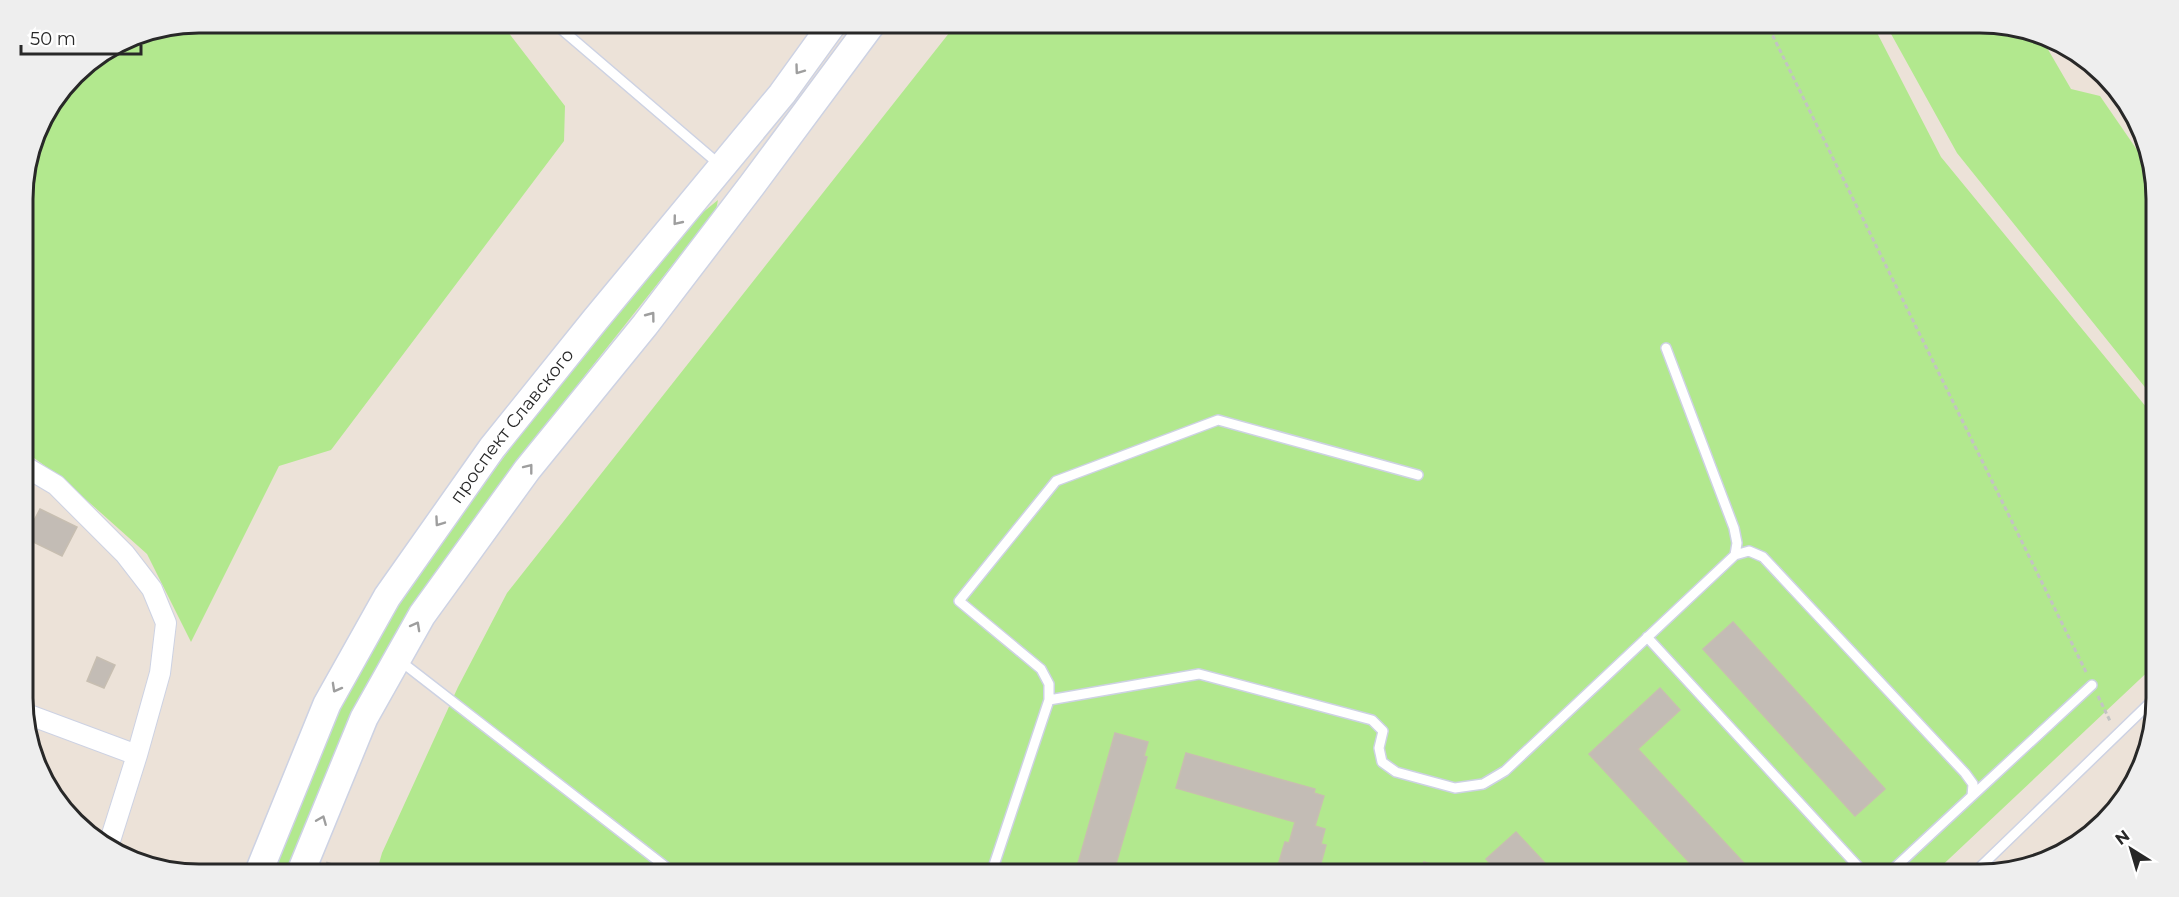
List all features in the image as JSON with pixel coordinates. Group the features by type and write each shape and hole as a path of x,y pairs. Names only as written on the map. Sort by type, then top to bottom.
{"main road":[{"name":"проспект Славского","path":"262,864 327,704 387,597 492,448 782,93 826,33"},
{"path":"304,864 364,718 422,615 527,470 645,325 865,33"}],"street":[{"path":"33,471 56,485 125,554 152,589 166,623 160,673 138,755 112,839"},
{"path":"34,716 138,755"}],"lane":[{"path":"566,33 722,166"},
{"path":"1666,348 1734,528 1737,543 1735,555"},
{"path":"994,864 1049,700 1049,684 1041,669 959,601 1056,481 1218,420 1418,475"},
{"path":"1049,700 1199,674 1372,720 1383,731 1379,748 1382,762 1396,772 1455,788 1483,784 1505,771 1735,555 1749,551 1763,557 1965,773 1973,784 1972,796"},
{"path":"1647,637 1857,864"},
{"path":"398,659 662,864"},
{"path":"1899,864 2092,685"},
{"path":"1983,864 2146,708"}],"path":[{"path":"1771,33 2110,721"}],"green space":[{"path":"509,33 565,106 564,141 331,450 279,466 191,642 147,554 63,479 33,457 33,188 36,167 46,136 55,116 74,90 90,74 126,50 178,34"},
{"path":"949,33 1877,33 1941,157 2146,407 2146,673 1944,864 379,864 458,687 507,593"},
{"path":"1891,33 2001,34 2033,42 2047,48 2071,89 2100,96 2139,152 2145,178 2146,389 1957,153"},
{"path":"718,200 716,210 586,374 519,463 298,864 274,864 313,770 360,668 398,603 480,489 570,371 696,218"}],"building":[{"path":"40,509 77,527 62,556 33,542 33,523"},
{"path":"1733,622 1885,789 1855,816 1703,649"},
{"path":"97,657 115,665 104,688 87,681"},
{"path":"1660,688 1680,710 1638,749 1745,864 1691,864 1589,754"},
{"path":"1115,733 1148,742 1144,756 1147,757 1116,864 1078,864"},
{"path":"1186,753 1315,789 1314,793 1324,796 1315,826 1325,829 1321,844 1326,845 1321,864 1281,864 1282,862 1279,862 1285,842 1289,843 1295,822 1176,788"},
{"path":"1516,832 1546,864 1491,864 1486,859"}]}
